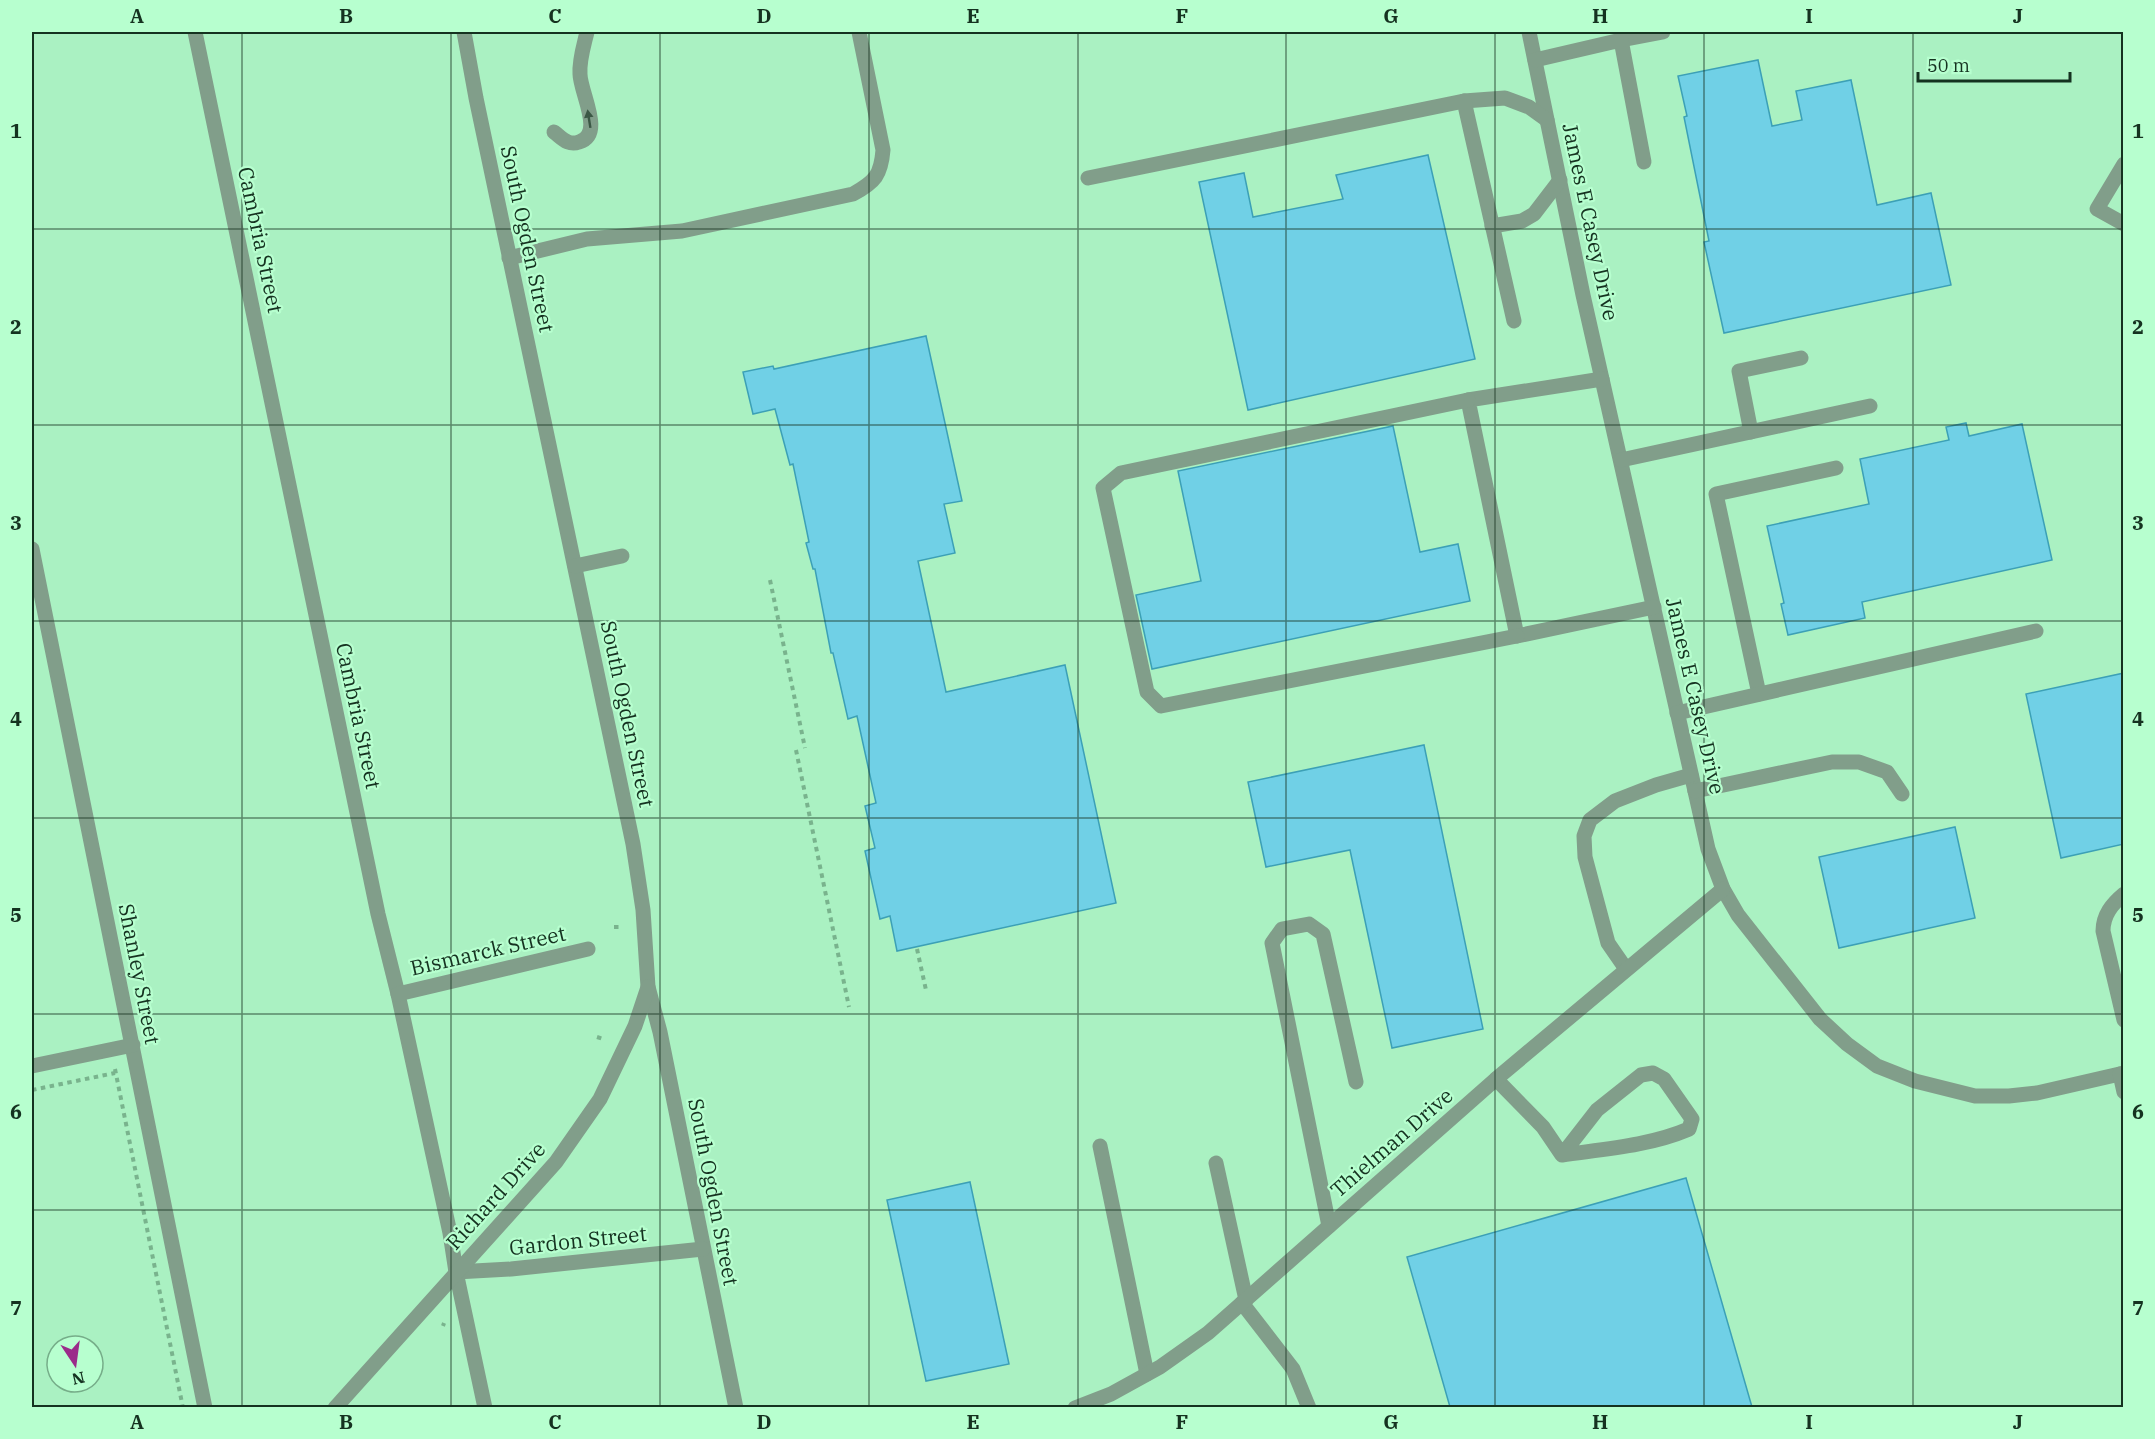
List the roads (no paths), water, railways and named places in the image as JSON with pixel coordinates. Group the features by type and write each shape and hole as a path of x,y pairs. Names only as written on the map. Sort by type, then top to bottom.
{"street":[{"name":"Cambria Street","path":"195,32 378,914 398,994 450,1233 456,1272 485,1407"},
{"name":"South Ogden Street","path":"464,32 509,258 633,844 643,910 648,987 660,1032 736,1407"},
{"path":"554,132 565,141 576,143 588,138 591,132 591,121 580,76 587,32"},
{"path":"509,258 587,239 682,231 853,194 867,186 877,176 882,166 883,150 859,32"},
{"name":"James E Casey Drive","path":"1529,32 1602,379 1691,775 1708,849 1723,889 1738,915 1820,1019 1847,1044 1877,1066 1915,1081 1975,1096 2037,1093 2122,1074"},
{"path":"1535,60 1663,32"},
{"path":"1621,40 1644,162"},
{"path":"1088,178 1464,101 1505,98 1529,107 1547,120"},
{"path":"1464,101 1514,321"},
{"path":"2124,164 2097,208 2124,225"},
{"path":"1492,226 1522,221 1534,214 1560,180"},
{"path":"1751,432 1738,371 1801,358"},
{"path":"1602,379 1468,400 1121,473 1103,488 1147,692 1161,706 1517,636 1654,606"},
{"path":"1468,400 1517,636"},
{"path":"1621,460 1870,406"},
{"path":"1759,694 1716,494 1836,468"},
{"name":"Shanley Street","path":"32,549 205,1407"},
{"path":"574,566 622,556"},
{"path":"1677,712 2036,631"},
{"path":"1695,791 1832,762 1859,762 1887,772 1902,794"},
{"path":"1626,969 1608,943 1585,856 1584,836 1590,820 1615,801 1656,785 1691,775"},
{"name":"Thielman Drive","path":"1075,1407 1114,1392 1147,1374 1208,1333 1496,1079 1723,889"},
{"path":"2124,894 2109,909 2103,922 2103,931 2120,986 2124,1020"},
{"path":"1329,1226 1272,943 1282,929 1309,924 1323,934 1356,1082"},
{"name":"Bismarck Street","path":"398,994 588,949"},
{"name":"Richard Drive","path":"335,1407 556,1162 594,1108 635,1026 648,987"},
{"path":"32,1066 133,1045"},
{"path":"1653,1073 1664,1079 1692,1119 1689,1130 1671,1137 1562,1155 1597,1110 1641,1075 1653,1073"},
{"path":"2122,1074 2124,1092"},
{"path":"1496,1079 1543,1127 1562,1155"},
{"path":"1100,1146 1147,1374"},
{"path":"1216,1162 1244,1301 1293,1369 1309,1407"},
{"name":"Gardon Street","path":"456,1272 511,1269 703,1249"},
{"path":"1114,1392 1119,1407"}]}
